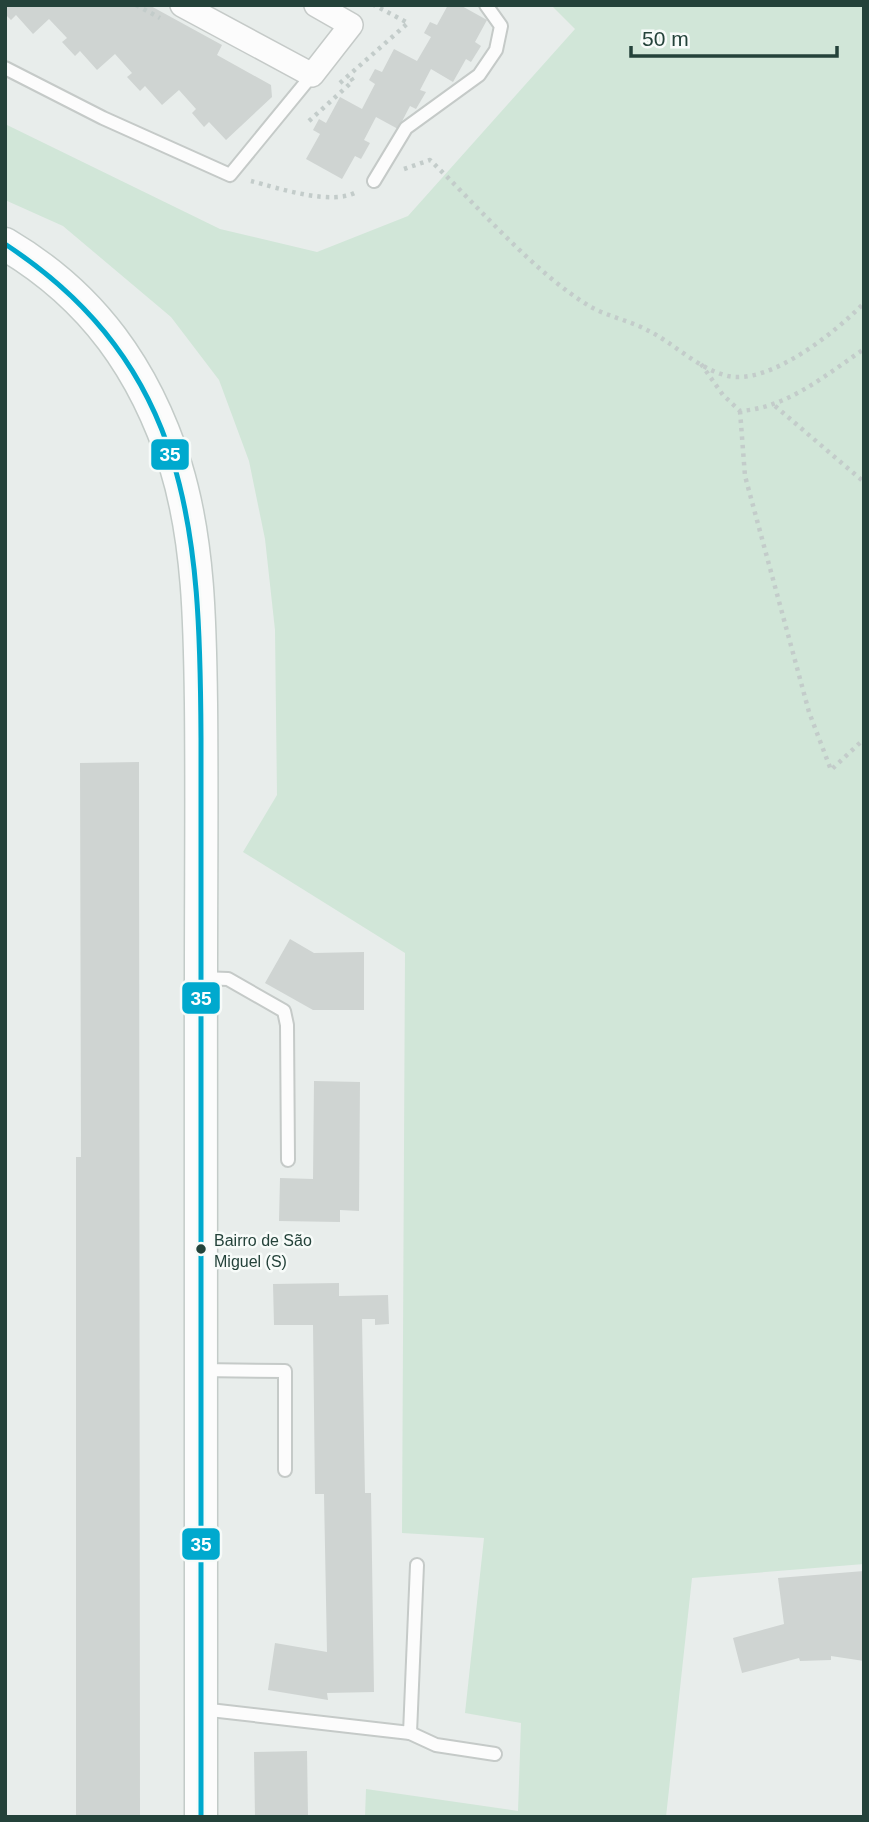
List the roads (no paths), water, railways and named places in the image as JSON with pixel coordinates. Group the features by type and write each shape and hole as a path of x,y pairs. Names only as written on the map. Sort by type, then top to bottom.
{"street":[{"path":"182,5 312,75 351,25 316,5"},
{"path":"5,244 30,258 79,299 117,341 150,400 177,470 191,539 200,624 201,1817"}],"lane":[{"path":"374,181 406,128 479,75 496,50 501,26 486,5"},
{"path":"5,68 103,118 230,175 312,75"},
{"path":"201,978 228,979 284,1012 288,1025 288,1160"},
{"path":"199,1370 285,1371 285,1470"},
{"path":"410,1733 416,1565"},
{"path":"201,1709 410,1733 436,1745 495,1754"}],"place":[{"name":"Bairro de São Miguel (S)","path":"201,1249"}]}
